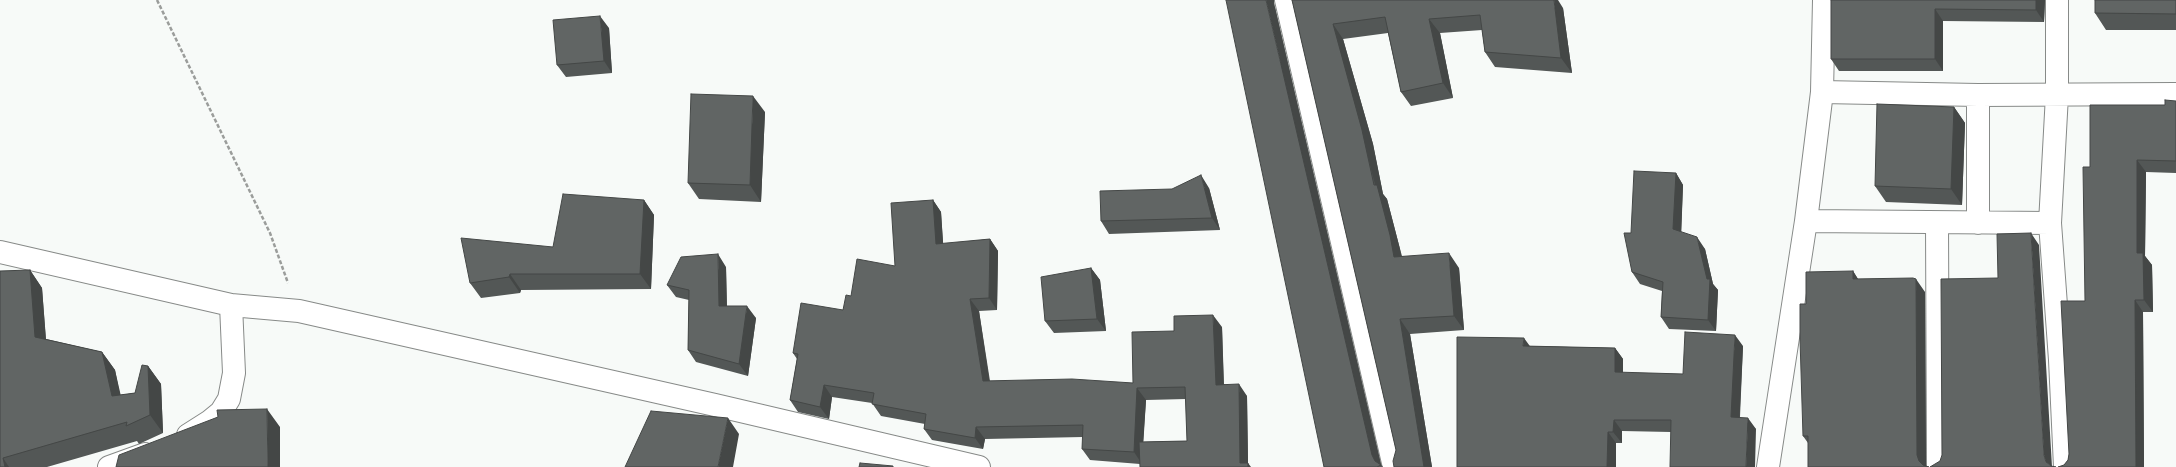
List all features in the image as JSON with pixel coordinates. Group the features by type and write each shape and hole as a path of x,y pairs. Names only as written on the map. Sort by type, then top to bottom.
{"street":[{"path":"1286,0 1394,467"},
{"path":"1768,467 1806,221 1822,92 1824,0"},
{"path":"2057,0 2057,96 2050,223 2060,360 2065,467"},
{"path":"1822,92 2057,96 2176,94"},
{"path":"1978,95 1978,223"},
{"path":"1806,221 2050,223"},
{"path":"1937,223 1938,467"},
{"path":"0,252 231,305 299,311 715,405 979,467"},
{"path":"109,467 166,445 210,422 222,412 229,399 234,372 231,305"}],"path":[{"path":"157,0 270,233 299,311"}],"building":[{"path":"1226,0 1266,0 1372,455 1375,461 1381,465 1377,467 1324,467"},
{"path":"1292,0 1554,0 1561,58 1485,52 1480,15 1429,19 1443,83 1401,92 1385,17 1333,24 1362,130 1374,185 1377,185 1394,257 1449,253 1454,316 1400,319 1424,467 1394,467 1393,461 1396,450"},
{"path":"1831,0 2036,0 2036,10 1935,9 1935,59 1831,59"},
{"path":"2095,0 2176,0 2176,14 2095,13"},
{"path":"600,16 604,61 557,65 553,20"},
{"path":"691,94 753,96 750,185 688,183"},
{"path":"2165,100 2176,101 2176,161 2137,160 2137,253 2143,253 2144,300 2135,300 2136,467 2058,467 2064,465 2068,460 2069,454 2061,301 2085,301 2083,167 2090,167 2090,105 2165,105"},
{"path":"1877,104 1954,107 1951,189 1875,186"},
{"path":"1634,171 1676,173 1673,229 1697,237 1707,279 1710,279 1708,320 1661,317 1663,282 1632,272 1624,233 1631,233"},
{"path":"1201,175 1212,218 1101,221 1100,191 1172,189"},
{"path":"563,194 644,200 640,274 510,274 509,277 470,283 461,238 553,247"},
{"path":"933,200 936,244 990,239 989,298 970,299 983,381 1072,379 1133,383 1132,332 1174,331 1174,316 1213,315 1216,385 1239,384 1240,463 1248,463 1248,467 1140,467 1139,442 1187,441 1185,387 1137,388 1134,452 1082,449 1083,425 976,427 975,438 924,429 926,414 872,404 874,393 824,385 820,407 790,400 798,354 793,353 801,303 843,310 846,295 851,296 857,259 895,266 891,203"},
{"path":"2031,233 2044,455 2046,462 2051,466 2056,467 1930,467 1940,461 1942,455 1941,279 1998,278 1997,234"},
{"path":"718,254 719,306 747,306 739,364 688,350 689,290 667,285 681,257"},
{"path":"1091,268 1097,319 1045,321 1041,277"},
{"path":"30,270 35,337 102,352 112,396 135,393 142,365 148,366 150,415 126,426 127,422 3,458 5,467 0,467 0,271"},
{"path":"1853,271 1853,279 1916,279 1917,455 1919,461 1923,465 1929,467 1808,467 1808,436 1803,436 1800,339 1800,304 1806,304 1806,272"},
{"path":"1685,332 1735,335 1731,417 1748,418 1746,467 1670,467 1671,420 1614,420 1613,432 1608,432 1607,467 1457,467 1457,337 1524,338 1523,346 1615,348 1615,372 1683,374"},
{"path":"267,409 268,467 116,467 119,455 218,417 217,410"},
{"path":"651,411 728,418 718,467 625,467"},
{"path":"860,463 893,466 893,467 859,467"}]}
